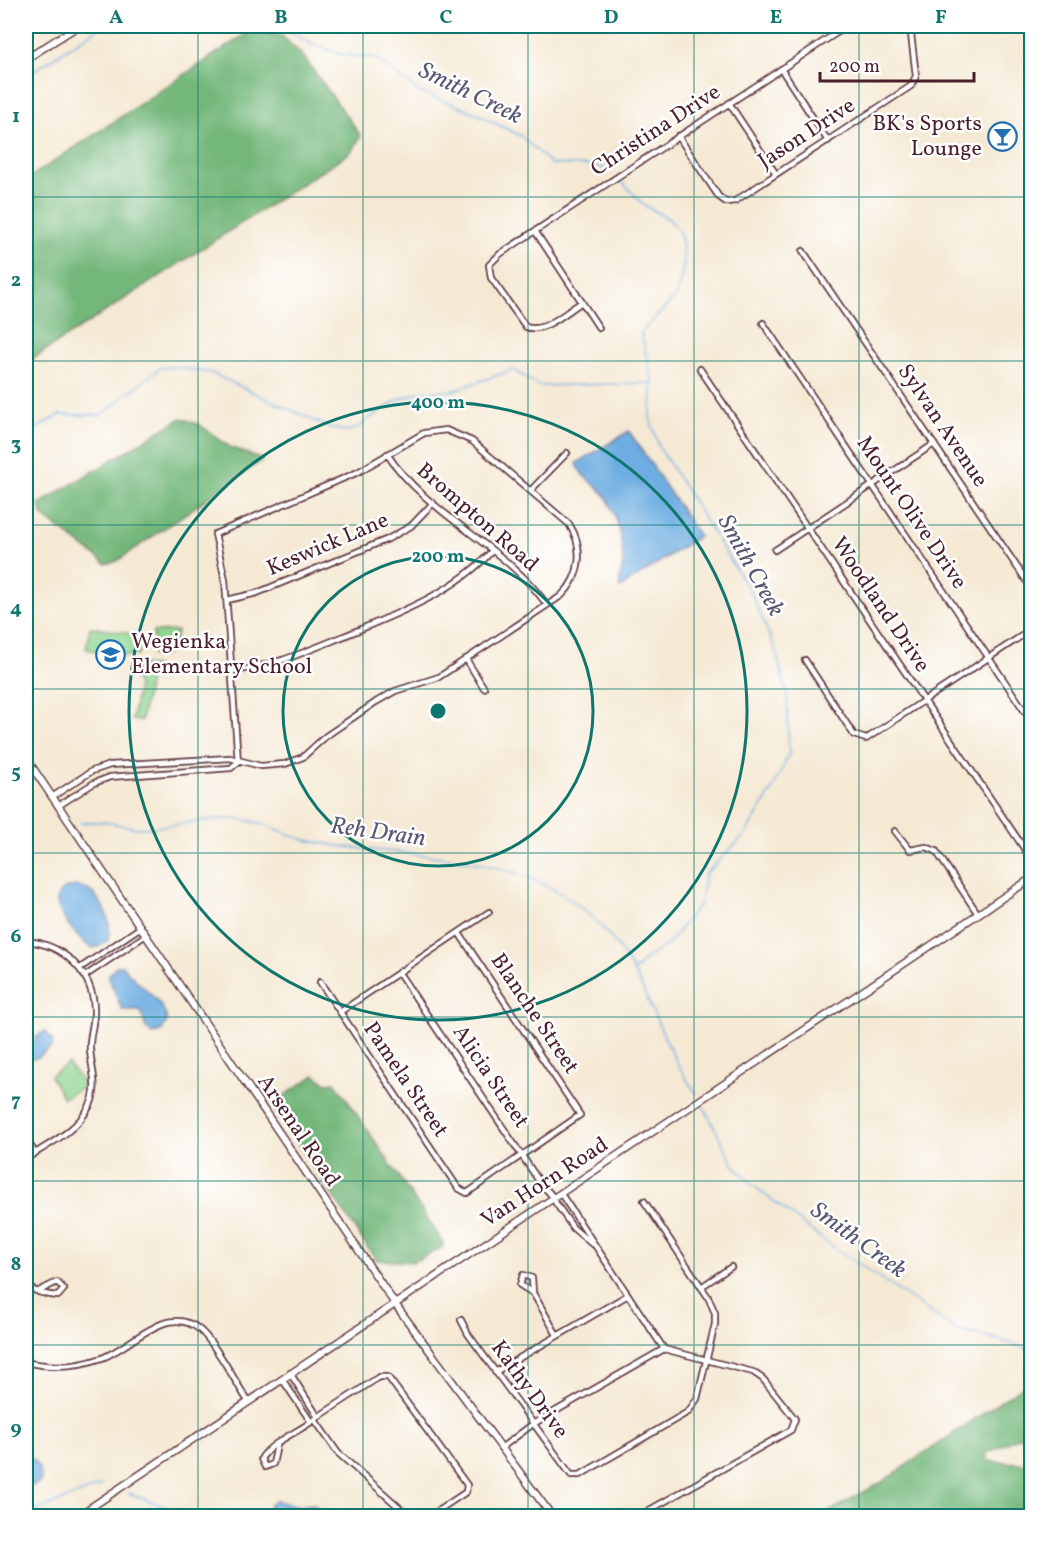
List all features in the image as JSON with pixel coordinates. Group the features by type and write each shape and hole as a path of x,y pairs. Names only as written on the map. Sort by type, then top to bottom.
{"street":[{"path":"26,59 78,26"},
{"name":"Christina Drive","path":"582,302 545,325 531,329 522,323 491,278 489,268 493,259 847,26"},
{"name":"Jason Drive","path":"678,136 718,198 728,202 735,201 913,84 916,76 910,26"},
{"path":"780,69 828,141"},
{"path":"729,103 776,174"},
{"path":"535,231 599,328"},
{"name":"Sylvan Avenue","path":"803,251 1032,589"},
{"name":"Mount Olive Drive","path":"763,323 1032,722"},
{"name":"Woodland Drive","path":"700,369 1032,860"},
{"path":"52,797 92,771 110,765 230,758 238,762 270,766 297,760 326,736 390,694 432,680 547,606 570,585 576,572 579,552 576,537 569,524 531,489 472,441 451,432 424,433 358,472 214,534 222,557 227,600 238,762"},
{"path":"775,550 934,444"},
{"path":"531,489 567,453"},
{"name":"Brompton Road","path":"387,454 402,476 535,589 547,606"},
{"name":"Keswick Lane","path":"227,600 256,593 388,539 411,526 433,503"},
{"path":"231,671 283,662 407,610 470,572 492,552"},
{"path":"805,660 854,735 862,739 870,738 1032,629"},
{"path":"466,659 484,688"},
{"name":"Arsenal Road","path":"26,758 395,1304 552,1516"},
{"path":"186,760 186,771"},
{"path":"58,806 98,781 135,774 231,768 238,762"},
{"path":"135,763 135,774"},
{"path":"895,831 910,850 926,847 936,851 978,914"},
{"name":"Van Horn Road","path":"78,1516 1032,878"},
{"path":"340,1012 489,912"},
{"path":"80,968 141,927"},
{"name":"Blanche Street","path":"459,933 580,1115 523,1156"},
{"path":"85,976 146,935"},
{"path":"26,941 59,950 80,968 85,976 94,1010 90,1047 95,1076 93,1098 86,1112 74,1125 26,1159"},
{"name":"Alicia Street","path":"399,973 573,1228 594,1245"},
{"name":"Pamela Street","path":"320,982 458,1188 466,1193 523,1156"},
{"path":"26,1139 35,1153"},
{"name":"Alicia Street","path":"561,1194 664,1349"},
{"path":"644,1201 716,1313 707,1359"},
{"path":"701,1287 731,1267"},
{"path":"26,1286 39,1291 58,1296 64,1289 62,1283 57,1282 39,1291"},
{"path":"533,1293 557,1335"},
{"path":"495,1372 628,1295"},
{"name":"Kathy Drive","path":"461,1320 495,1372 574,1476 580,1475 688,1412 697,1399 707,1359"},
{"path":"26,1362 62,1366 92,1361 120,1350 162,1323 185,1322 203,1332 248,1401"},
{"path":"501,1448 533,1424 664,1349 707,1359 758,1375 794,1414 795,1423 791,1430 639,1516"},
{"path":"290,1373 315,1420"},
{"path":"277,1445 273,1464 265,1467 261,1462 261,1457 277,1445 379,1377 386,1376 465,1482 466,1491 463,1494 430,1516"},
{"path":"282,1379 338,1453 410,1516"}],"green space":[{"path":"250,31 282,36 303,56 361,136 351,152 26,363 26,180"},
{"path":"181,418 200,425 230,447 263,460 117,561 106,564 43,516 39,504"},
{"path":"90,627 142,635 138,655 118,656 86,649"},
{"path":"177,631 174,649 162,657 153,656 153,632"},
{"path":"135,665 155,666 158,669 150,678 141,721 132,720 138,685 133,677"},
{"path":"68,1064 84,1084 83,1087 63,1098 50,1076"},
{"path":"315,1075 327,1083 335,1082 443,1242 443,1247 413,1262 376,1260 275,1110 276,1101"},
{"path":"1031,1381 1031,1431 985,1454 989,1461 1031,1464 1031,1516 821,1516 880,1483"}],"water":[{"path":"629,431 699,536 620,588 623,553 615,516 606,496 583,474 577,463"},
{"path":"77,886 92,893 107,915 108,940 98,947 91,948 76,934 61,914 57,904 58,896 64,889"},
{"path":"116,966 123,966 161,1005 167,1021 162,1030 153,1034 146,1028 140,1010 122,1010 108,976"},
{"path":"45,1031 53,1041 52,1047 37,1058 31,1059 26,1051 26,1044 30,1041 32,1043"},
{"path":"26,1455 38,1465 40,1473 41,1481 33,1486 26,1482"},
{"path":"276,1501 300,1506 314,1504 324,1516 273,1516 269,1505"}],"waterway":[{"path":"26,76 102,26"},
{"name":"Smith Creek","path":"283,26 309,43 343,55 374,57 419,92 469,110 521,136 551,164 597,166 609,170"},
{"name":"Smith Creek","path":"622,182 644,205 669,219 679,231 684,264 677,295 641,333 653,383 650,418 659,447 751,593 775,648 787,694 789,754 771,792 745,835 705,874 701,902 669,943 635,970"},
{"path":"26,435 59,415 101,415 160,368 175,367 211,373 328,427 348,430 365,422"},
{"path":"367,420 398,400 420,392 451,391 513,370 539,386 652,383"},
{"name":"Reh Drain","path":"80,823 100,822 143,828 238,819 258,822 311,841 473,862 538,881 567,897 594,919 612,939 639,982 670,1049 696,1093"},
{"name":"Smith Creek","path":"704,1107 733,1164 754,1186 826,1242 958,1331 989,1337 1032,1350"},
{"path":"26,1515 102,1485"},
{"path":"128,1493 191,1516"}],"place":[{"name":"BK's Sports Lounge","path":"1003,137"},
{"name":"Wegienka Elementary School","path":"110,655"}]}
